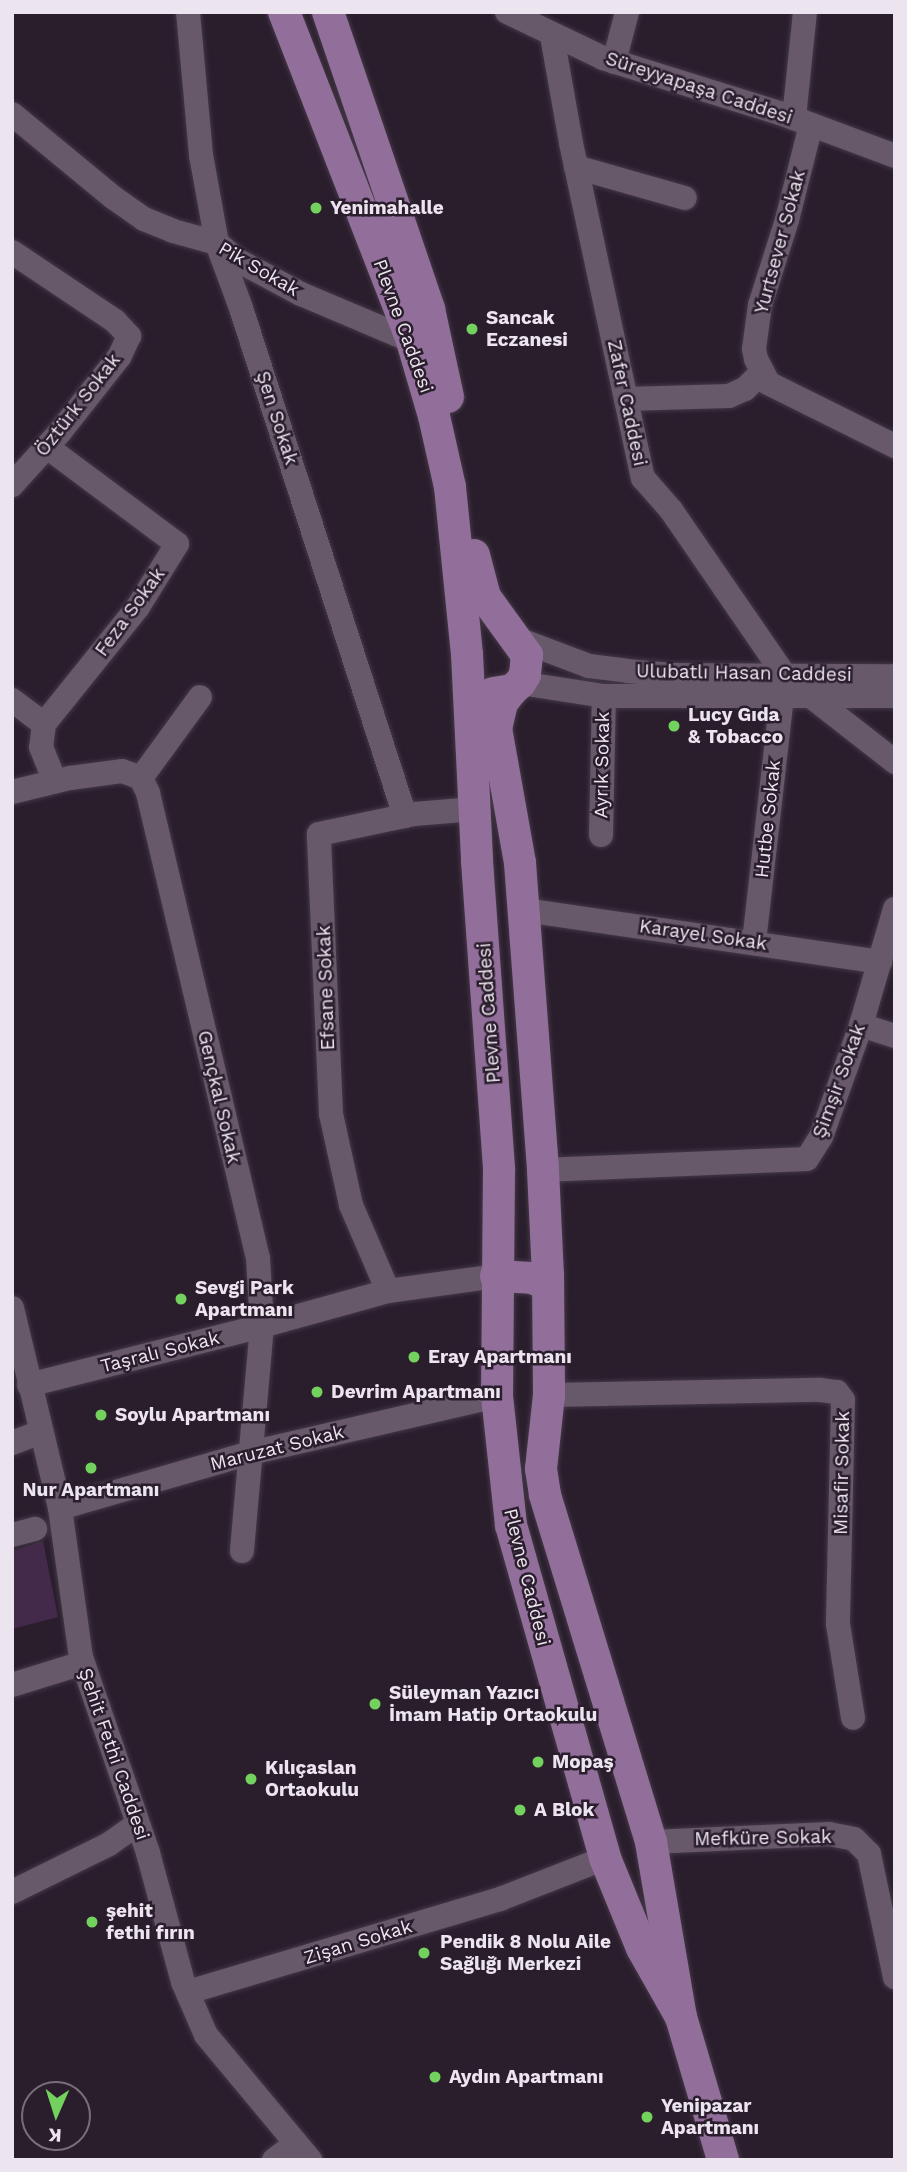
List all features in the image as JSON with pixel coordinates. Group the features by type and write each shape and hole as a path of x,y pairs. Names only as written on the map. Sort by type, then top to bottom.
{"main road":[{"name":"Plevne Caddesi","path":"284,12 412,341 434,416 450,487 468,664 477,861 499,1170 497,1396 512,1525 605,1858 642,1948 681,2017"},
{"name":"Plevne Caddesi","path":"328,12 429,309 451,411 477,570 485,597 512,636"},
{"path":"487,634 512,636 527,655 525,675 516,686 492,693 482,690 468,664 472,645 487,634"},
{"name":"Plevne Caddesi","path":"516,686 502,703 496,728 520,863 525,910 543,1170 548,1290 548,1395 541,1468 548,1507 651,1842 681,2017 723,2160"},
{"path":"477,861 491,839 501,837 508,841 520,863"},
{"path":"496,1276 532,1278 544,1283 548,1290"},
{"path":"497,1396 548,1395"},
{"path":"605,1858 651,1842"}],"street":[{"name":"Şen Sokak","path":"188,12 201,155 216,243 262,373 405,816"},
{"name":"Süreyyapaşa Caddesi","path":"507,12 552,36 614,62 802,121 895,156"},
{"path":"614,62 627,12"},
{"name":"Yurtsever Sokak","path":"761,373 754,349 760,305 788,220 802,121 806,12"},
{"name":"Zafer Caddesi","path":"552,36 576,167 643,478 671,510 783,686 812,696 895,762"},
{"name":"Pik Sokak","path":"12,114 114,198 144,219 173,231 216,243 237,260 301,294 412,341"},
{"path":"576,167 685,198"},
{"name":"Öztürk Sokak","path":"12,252 115,321 129,336 119,357 47,447 13,483"},
{"path":"626,399 729,396 745,389 761,373 768,383 895,446"},
{"name":"Feza Sokak","path":"44,724 138,607 177,544 47,447"},
{"name":"Ulubatlı Hasan Caddesi","path":"512,636 589,666 783,686"},
{"name":"Ulubatlı Hasan Caddesi","path":"516,686 604,696 783,686 895,676"},
{"name":"Hutbe Sokak","path":"754,942 783,686"},
{"name":"Ayrık Sokak","path":"601,835 604,696"},
{"name":"Ulubatlı Hasan Caddesi","path":"812,696 895,696"},
{"path":"12,792 55,781 122,771 141,778 200,697"},
{"path":"12,700 44,724 41,747 55,781"},
{"name":"Gençkal Sokak","path":"141,778 148,793 258,1258 262,1326 242,1552"},
{"name":"Efsane Sokak","path":"388,1291 351,1205 331,1114 319,834 405,816 475,809"},
{"name":"Şimşir Sokak","path":"543,1170 807,1159 821,1137 861,1024 895,909"},
{"name":"Karayel Sokak","path":"525,910 880,962"},
{"path":"861,1024 895,1036"},
{"name":"Taşralı Sokak","path":"29,1385 388,1291 496,1276"},
{"name":"Şehit Fethi Caddesi","path":"12,1308 60,1508 83,1663 138,1824 188,1993 206,2035 302,2152"},
{"name":"Misafir Sokak","path":"548,1395 820,1390 837,1392 844,1400 838,1624 853,1718"},
{"name":"Maruzat Sokak","path":"60,1508 250,1453 497,1396"},
{"path":"12,1443 40,1432"},
{"path":"12,1685 83,1663"},
{"path":"12,1892 109,1843 138,1824"},
{"name":"Mefküre Sokak","path":"651,1842 829,1834 854,1839 869,1854 895,1977"},
{"name":"Zişan Sokak","path":"188,1993 500,1899 605,1858"},
{"path":"274,2160 302,2152"}],"shaded area":[{"path":"43,1541 58,1617 12,1629 12,1551"}],"place":[{"name":"Yenimahalle","path":"316,208"},
{"name":"Sancak Eczanesi","path":"472,329"},
{"name":"Lucy Gıda & Tobacco","path":"674,726"},
{"name":"Sevgi Park Apartmanı","path":"181,1299"},
{"name":"Eray Apartmanı","path":"414,1357"},
{"name":"Devrim Apartmanı","path":"317,1392"},
{"name":"Soylu Apartmanı","path":"101,1415"},
{"name":"Nur Apartmanı","path":"91,1468"},
{"name":"Süleyman Yazıcı İmam Hatip Ortaokulu","path":"375,1704"},
{"name":"Mopaş","path":"538,1762"},
{"name":"Kılıçaslan Ortaokulu","path":"251,1779"},
{"name":"A Blok","path":"520,1810"},
{"name":"şehit fethi fırın","path":"92,1922"},
{"name":"Pendik 8 Nolu Aile Sağlığı Merkezi","path":"424,1953"},
{"name":"Aydın Apartmanı","path":"435,2077"},
{"name":"Yenipazar Apartmanı","path":"647,2117"}]}
